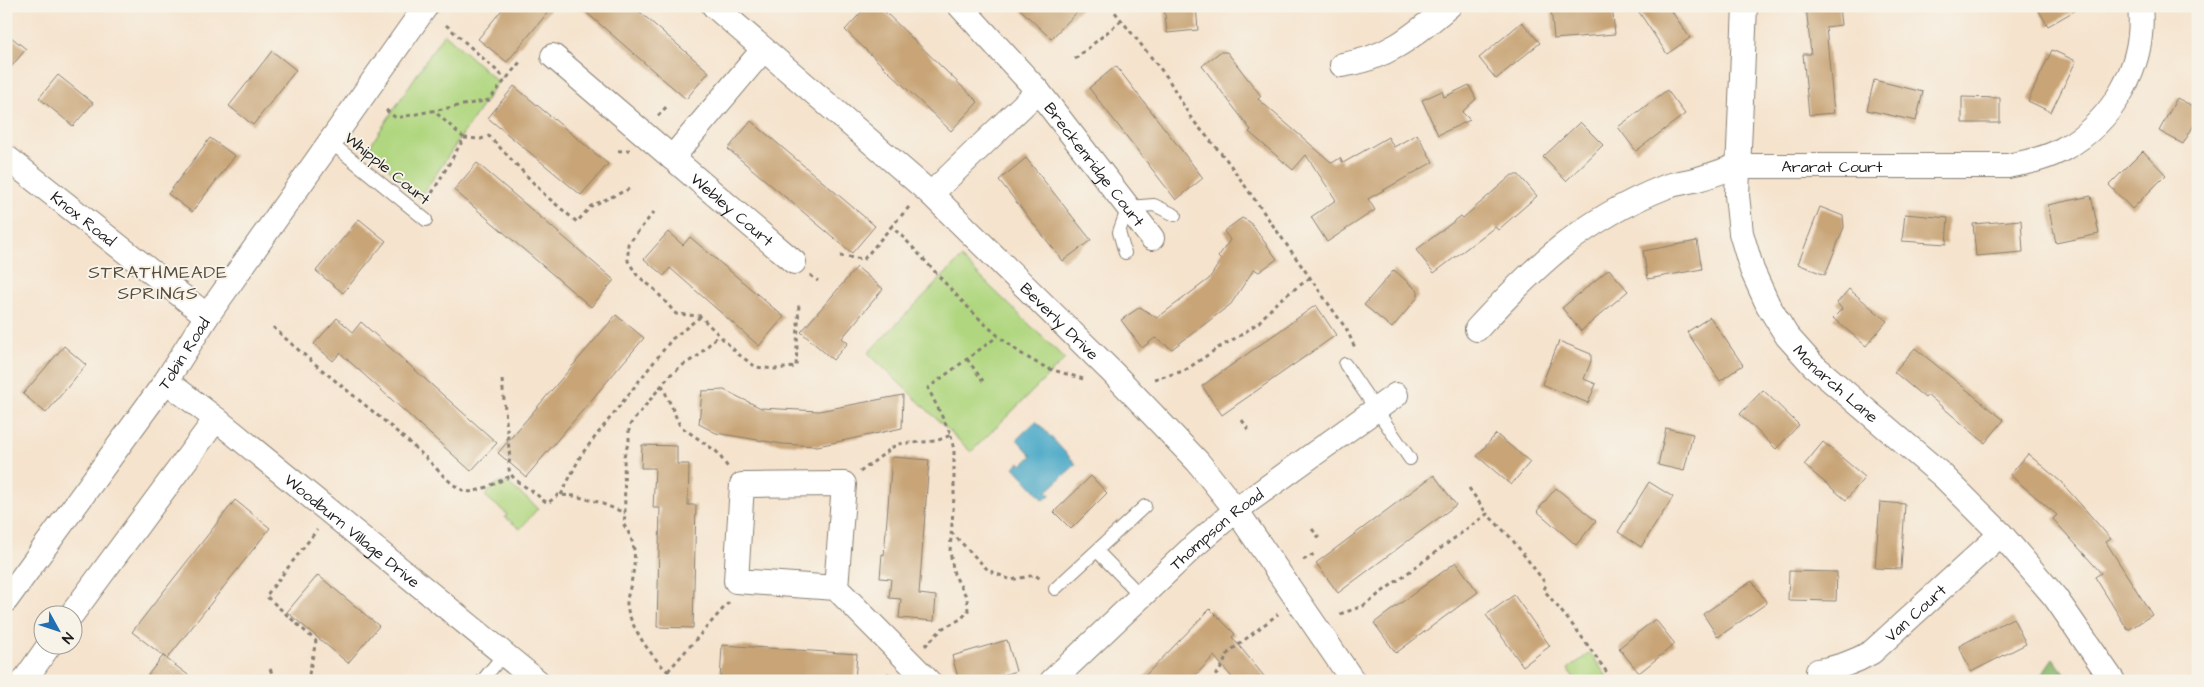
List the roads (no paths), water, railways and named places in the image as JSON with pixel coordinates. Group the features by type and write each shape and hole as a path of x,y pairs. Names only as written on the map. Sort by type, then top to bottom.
{"street":[{"name":"Tobin Road","path":"6,600 166,381 207,316 426,6"},
{"name":"Beverly Drive","path":"714,6 931,194 1198,462 1236,510 1353,681"},
{"name":"Breckenridge Court","path":"960,6 1038,91 1152,238"},
{"path":"1342,65 1381,55 1403,43 1449,6"},
{"name":"Monarch Lane","path":"1745,6 1737,194 1740,233 1768,305 1787,336 1813,365 1942,476 2001,534 2055,597 2113,681"},
{"name":"Ararat Court","path":"1477,328 1521,281 1562,245 1598,220 1633,201 1667,186 1738,166 2008,166 2037,160 2062,150 2086,135 2105,116 2120,96 2132,72 2139,46 2142,21 2140,6"},
{"path":"672,158 763,50"},
{"name":"Webley Court","path":"553,56 794,262"},
{"name":"Breckenridge Court","path":"931,194 1038,91"},
{"name":"Knox Road","path":"6,157 207,316"},
{"name":"Woodburn Village Drive","path":"166,381 216,418 537,681"},
{"name":"Thompson Road","path":"1058,679 1141,596 1236,510 1396,394"},
{"path":"79,604 216,418"},
{"path":"836,588 844,484 742,485 736,581 836,588 928,681"},
{"name":"Van Court","path":"1818,670 1832,669 1854,663 1872,652 2001,534"},
{"path":"30,678 44,654"}],"lane":[{"name":"Whipple Court","path":"330,142 426,220"},
{"path":"1125,253 1119,232 1128,207 1154,205 1175,215"},
{"path":"1345,364 1410,459"},
{"path":"1056,589 1145,506"},
{"path":"1097,551 1141,596"},
{"path":"482,681 504,654"}],"water":[{"path":"1036,421 1076,464 1047,491 1050,495 1044,500 1014,467 1020,462 1022,465 1032,456 1017,439"}],"district":[{"name":"STRATHMEADE SPRINGS","path":"158,282"}]}
